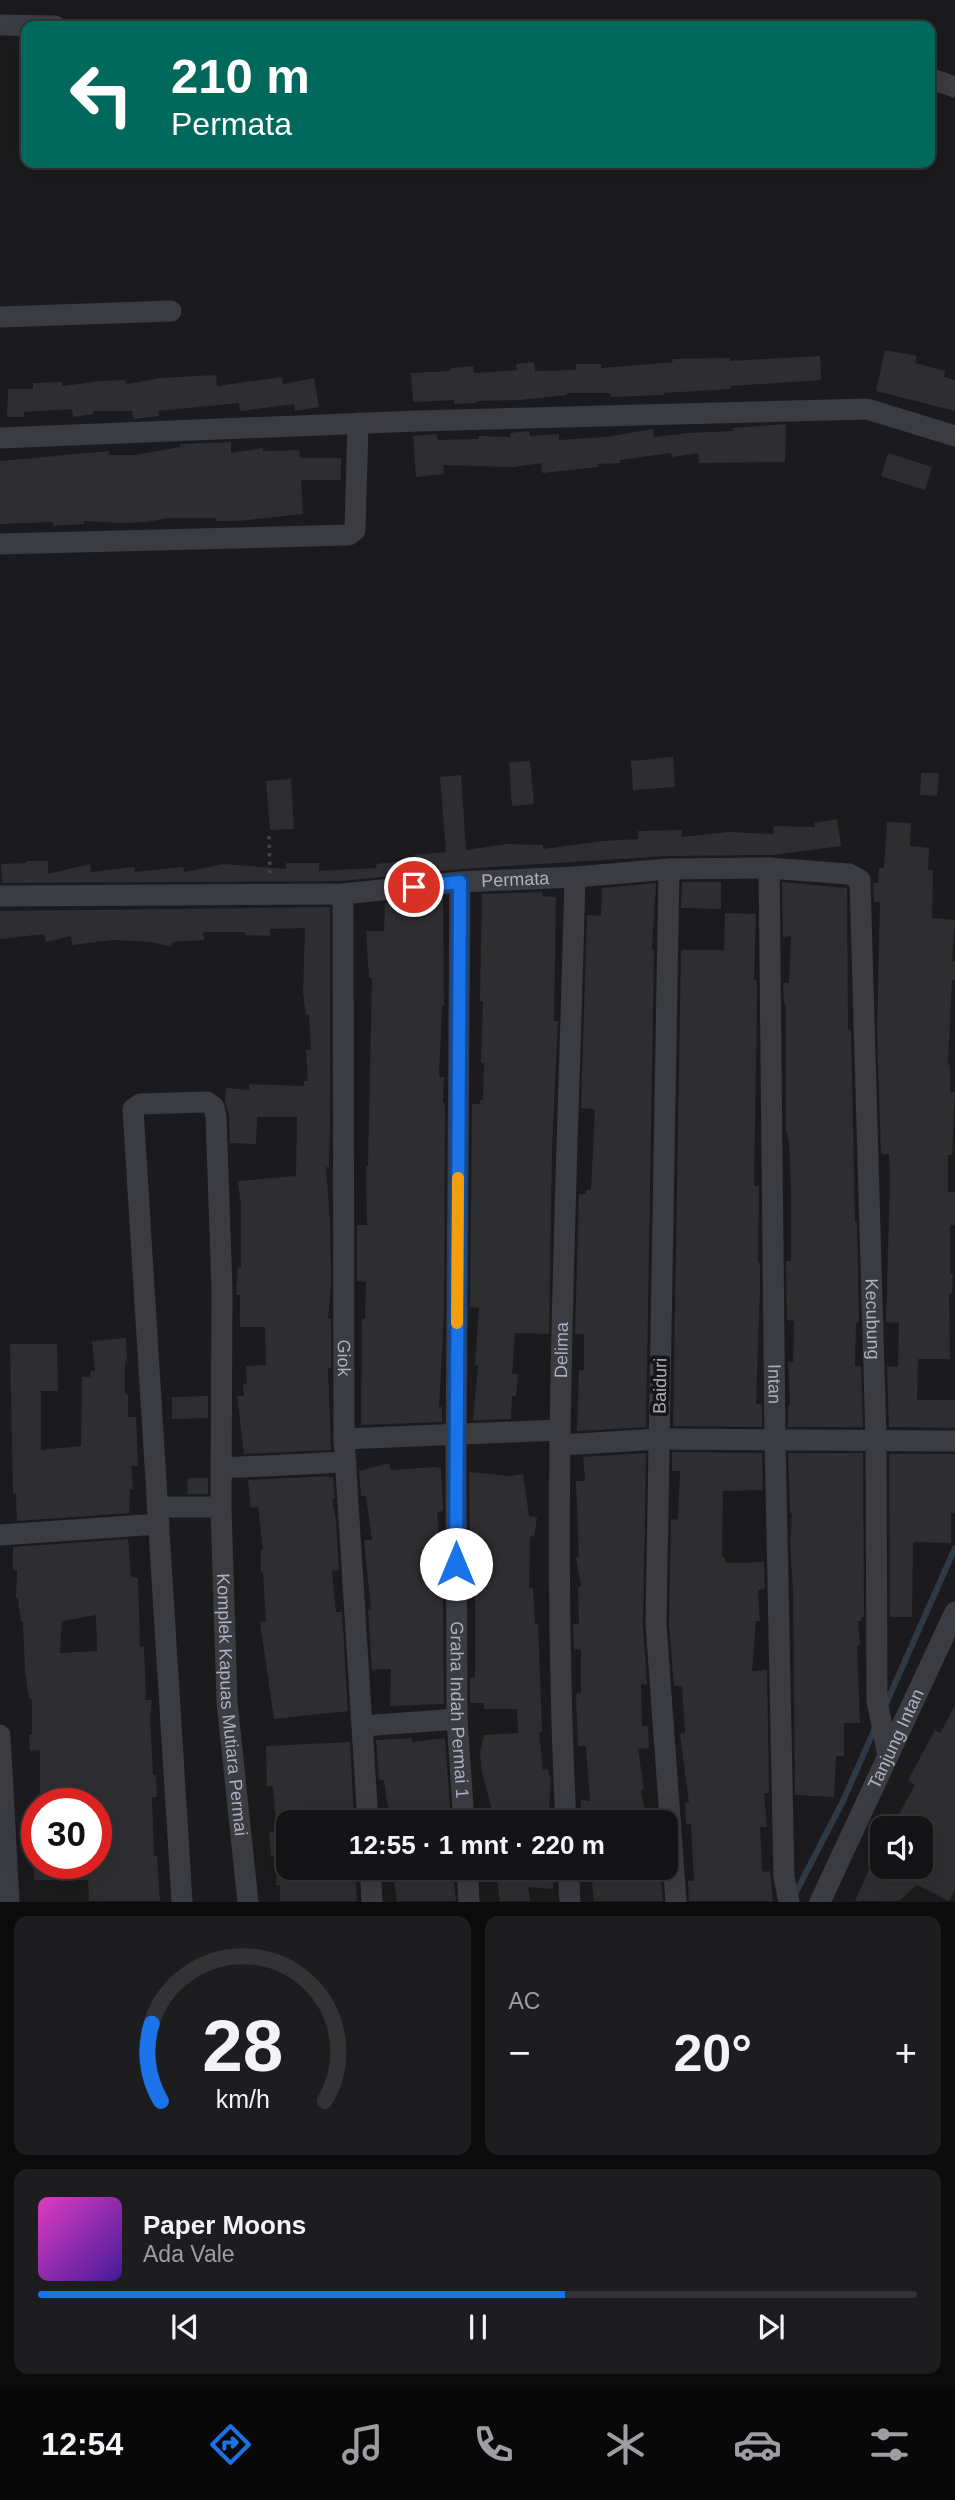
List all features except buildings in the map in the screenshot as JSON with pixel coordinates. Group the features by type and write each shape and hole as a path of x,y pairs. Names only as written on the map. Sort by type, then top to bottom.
{"street":[{"path":"0,25 21,25"},
{"path":"935,80 955,87"},
{"path":"0,317 171,311"},
{"path":"0,438 358,423 867,409 955,436"},
{"path":"0,544 349,535 355,530 358,423"},
{"name":"Permata","path":"0,896 343,894 460,882 575,877 669,869 769,868 849,874 860,880"},
{"name":"Intan","path":"769,868 775,1439 784,1877 789,1902"},
{"name":"Baiduri","path":"669,869 656,1624 676,1902"},
{"name":"Delima","path":"566,1810 559,1551 575,877"},
{"name":"Kecubung","path":"860,880 876,1440 877,1700 886,1748"},
{"name":"Graha Indah Permai 1","path":"460,882 456,1436 457,1719 463,1810"},
{"name":"Giok","path":"343,894 344,1438 367,1810"},
{"name":"Komplek Kapuas Mutiara Permai","path":"159,1515 133,1109 141,1104 207,1102 214,1107 222,1289 220,1507 227,1702 248,1902"},
{"path":"344,1438 456,1436 955,1441"},
{"path":"221,1468 346,1462"},
{"path":"0,1535 220,1507"},
{"path":"159,1515 182,1902"},
{"name":"Tanjung Intan","path":"820,1902 886,1748 955,1612"},
{"path":"363,1726 457,1719"},
{"path":"0,1735 9,1902"},
{"path":"371,1880 372,1902"},
{"path":"468,1880 469,1902"},
{"path":"569,1880 570,1902"}],"path":[{"path":"269,836 270,894"}],"waterway":[{"path":"885,1706 955,1548"},
{"path":"794,1896 843,1801 876,1726"}],"slow traffic":[{"path":"457,1323 458,1178"}],"route":[{"path":"414,887 460,882 456,1564"}]}
